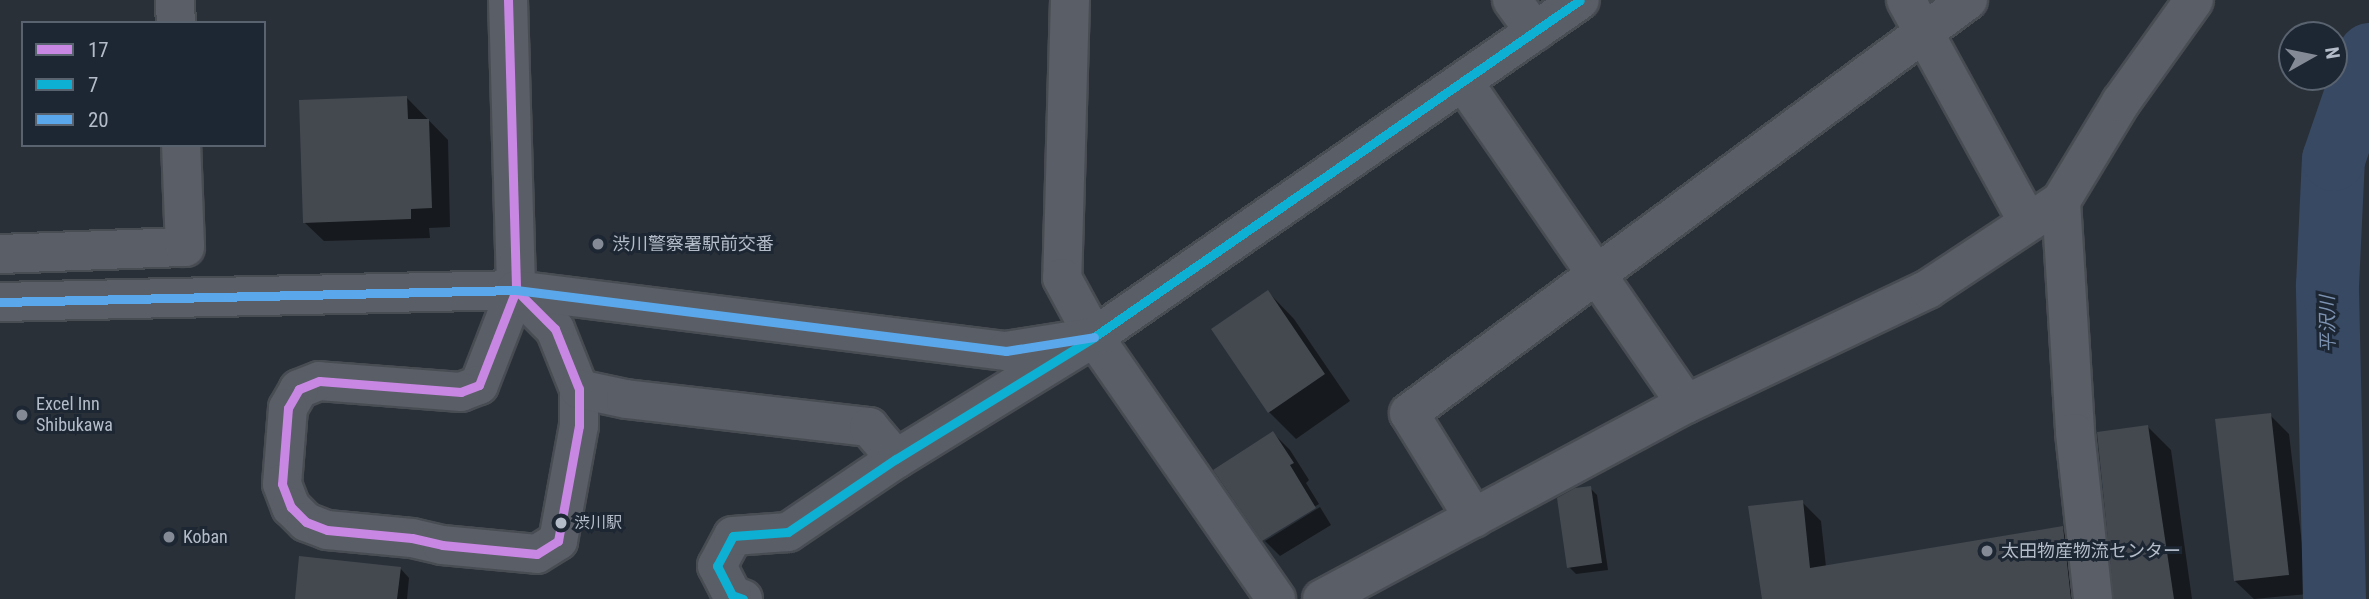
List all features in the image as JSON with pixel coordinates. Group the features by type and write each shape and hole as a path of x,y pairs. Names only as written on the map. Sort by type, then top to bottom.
{"street":[{"path":"175,0 176,21"},
{"path":"508,0 516,290 479,385 461,392 319,381 299,389 288,408 282,484 291,508 306,522 327,530 537,554 558,541 579,426 579,389 555,329 516,290"},
{"path":"1070,0 1062,278 1094,337 1276,599"},
{"path":"1512,0 1535,32"},
{"path":"743,599 732,595 717,566 733,536 788,532 896,459 1094,337 1464,83 1580,0"},
{"path":"1474,518 1409,413 1597,275 1915,16 1968,0"},
{"path":"1322,599 1686,404 1928,289 2061,201 2121,102 2194,0"},
{"path":"1915,16 2028,222"},
{"path":"1464,83 1686,404"},
{"path":"0,254 185,247 181,147"},
{"path":"2061,201 2075,433 2093,599"},
{"path":"0,302 516,290 1006,351 1094,337"},
{"path":"579,389 626,399 869,426 896,459"}],"building":[{"path":"407,96 408,119 429,119 432,208 411,209 411,219 303,223 299,100"},
{"path":"1268,290 1325,374 1268,413 1211,329"},
{"path":"2271,413 2289,575 2234,581 2215,419"},
{"path":"2148,425 2174,599 2114,599 2097,432"},
{"path":"1273,431 1294,463 1290,465 1316,508 1262,541 1213,470"},
{"path":"1591,486 1602,563 1567,568 1557,498 1575,488"},
{"name":"太田物産物流センター","path":"1803,500 1810,568 2063,526 2071,599 1762,599 1748,506"},
{"path":"299,556 401,567 397,599 295,599"}],"waterway":[{"name":"平沢川","path":"2334,599 2327,285 2333,159 2369,54"}],"transit line":[{"name":"17","path":"508,0 516,290 479,385 461,392 319,381 299,389 288,408 282,484 291,507 306,522 327,530 537,554 558,541 579,426 579,389 555,329 516,290"},
{"name":"7","path":"743,599 732,595 717,566 733,536 788,532 896,459 1094,337 1580,0"},
{"name":"20","path":"0,302 516,290 1006,351 1094,337"}],"place":[{"name":"渋川警察署駅前交番","path":"598,244"},
{"name":"Excel Inn Shibukawa","path":"22,415"},
{"name":"渋川駅","path":"561,523"},
{"name":"Koban","path":"169,537"},
{"name":"太田物産物流センター","path":"1987,551"}]}
